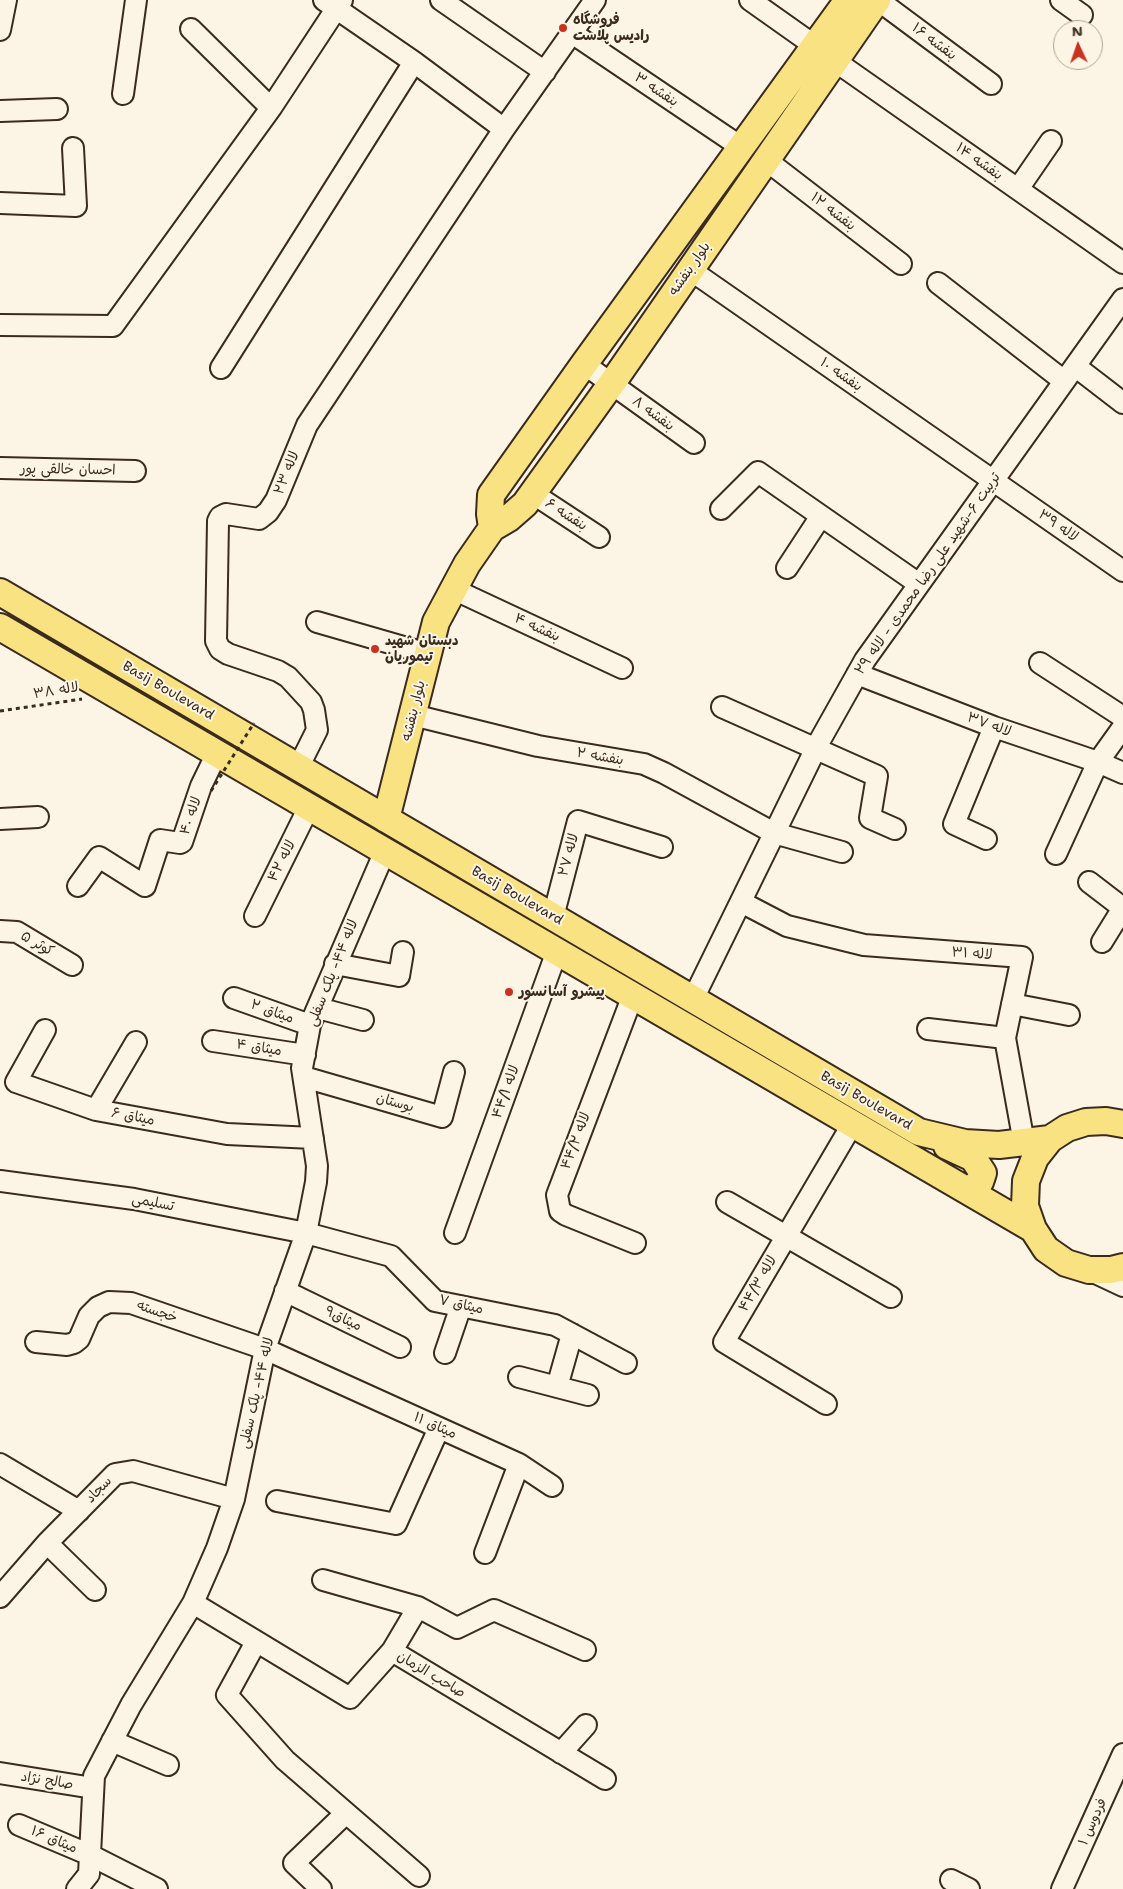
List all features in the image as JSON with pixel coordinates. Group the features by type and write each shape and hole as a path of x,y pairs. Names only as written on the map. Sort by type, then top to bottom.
{"main road":[{"name":"بلوار بنفشه","path":"386,819 436,622 452,589 492,528 510,518 525,504 611,384 766,160 825,53 848,0"},
{"name":"بلوار بنفشه","path":"492,528 490,514 491,495 741,148 825,53 878,0"},
{"name":"Basij Boulevard","path":"0,592 919,1132 965,1143 999,1145 1050,1139"},
{"name":"Basij Boulevard","path":"0,627 1033,1229"},
{"path":"1123,1124 1106,1121 1086,1122 1067,1128 1050,1139 1035,1158 1026,1181 1025,1206 1033,1229 1046,1249 1066,1263 1089,1270 1111,1270 1123,1266"},
{"path":"919,1132 973,1158 983,1173 980,1182 968,1191"}],"street":[{"path":"0,30 6,0"},
{"path":"123,94 136,0"},
{"path":"441,0 545,72"},
{"name":"لاله ۲۳","path":"298,768 317,730 311,702 283,674 228,654 220,648 216,641 218,521 220,517 226,514 259,519 268,512 276,500 307,425 504,129 595,0"},
{"name":"بنفشه ۱۴","path":"750,0 1123,263"},
{"name":"بنفشه ۱۶","path":"878,0 991,84"},
{"path":"1061,0 1082,15"},
{"path":"0,325 113,326 271,108 334,3 504,129"},
{"path":"191,29 271,108"},
{"name":"بنفشه ۳","path":"572,34 741,148"},
{"path":"221,368 414,62"},
{"path":"0,111 57,109"},
{"path":"1018,189 1051,141"},
{"path":"0,203 76,206 73,148"},
{"name":"بنفشه ۱۲","path":"766,160 901,264"},
{"name":"بنفشه ۱۰","path":"689,269 993,480"},
{"path":"938,283 1069,374 1123,403"},
{"name":"تربیت ۶-شهید علی رضا محمدی - لاله ۲۹","path":"693,999 816,749 865,660 1123,299"},
{"name":"بنفشه ۸","path":"584,364 694,444"},
{"name":"احسان خالقی پور","path":"0,468 135,471"},
{"path":"721,510 758,472 919,584"},
{"name":"لاله ۳۹","path":"993,480 1123,571"},
{"name":"بنفشه ۶","path":"532,493 599,537"},
{"path":"787,568 821,516"},
{"name":"بنفشه ۴","path":"452,589 622,668"},
{"path":"317,622 428,654"},
{"path":"1040,663 1123,717"},
{"name":"لاله ۳۷","path":"857,674 994,727 1098,762 1123,773"},
{"path":"722,707 877,776 870,818 895,829"},
{"name":"بنفشه ۲","path":"413,715 538,746 644,764 774,833 842,852"},
{"path":"986,839 954,824 994,727"},
{"path":"1056,854 1098,762 1123,727"},
{"name":"لاله ۴۰","path":"78,886 99,857 145,886 160,840 182,842 201,786 216,753"},
{"name":"لاله ۴۲","path":"255,916 309,807"},
{"path":"0,819 38,817"},
{"name":"لاله ۲۷","path":"553,917 578,821 662,847"},
{"name":"لاله ۴۴- پلک سفلی","path":"76,1889 89,1874 94,1776 131,1705 193,1603 217,1548 234,1499 265,1349 306,1233 316,1182 317,1166 302,1068 305,1055 314,1017 335,964 385,851"},
{"path":"1089,882 1123,908 1102,942"},
{"name":"لاله ۳۱","path":"741,902 787,926 864,945 1022,957 1005,1038 1024,1143"},
{"name":"کوثر ۵","path":"0,931 17,932 72,965"},
{"name":"لاله ۴۴/۱","path":"455,1233 557,951"},
{"path":"335,964 399,976 403,952"},
{"name":"لاله ۴۴/۲","path":"632,995 557,1195 560,1211 566,1215 635,1243"},
{"name":"میثاق ۲","path":"234,998 314,1017 363,1020"},
{"path":"1012,1004 1068,1015"},
{"path":"928,1029 1005,1038"},
{"name":"میثاق ۶","path":"45,1030 16,1082 96,1110 227,1134 313,1138"},
{"name":"میثاق ۴","path":"213,1041 305,1055"},
{"path":"96,1110 136,1042"},
{"name":"بوستان","path":"304,1077 442,1117 454,1072"},
{"name":"لاله ۴۴/۳","path":"826,1404 724,1342 853,1123"},
{"name":"تسلیمی","path":"0,1181 134,1199 306,1233"},
{"path":"726,1202 891,1297"},
{"name":"میثاق ۷","path":"306,1233 391,1256 435,1301 555,1325 626,1363"},
{"path":"1089,1270 1123,1286"},
{"name":"میثاق۹","path":"285,1291 400,1347"},
{"name":"خجسته","path":"36,1342 67,1345 74,1343 78,1339 89,1316 98,1307 109,1302 131,1303 265,1349"},
{"path":"445,1353 460,1306"},
{"path":"557,1387 572,1334"},
{"name":"میثاق ۱۱","path":"265,1349 519,1464 552,1486"},
{"path":"519,1377 588,1395"},
{"path":"276,1501 396,1524 439,1428"},
{"path":"0,1464 79,1511"},
{"path":"485,1553 519,1464"},
{"name":"سجاد","path":"3,1588 115,1474 133,1471 234,1499"},
{"path":"47,1543 95,1590"},
{"path":"323,1580 418,1607 457,1628 494,1610 585,1650"},
{"name":"صاحب الزمان","path":"193,1603 350,1698 392,1651 605,1779"},
{"path":"392,1651 418,1607"},
{"path":"256,1642 227,1696 285,1760 419,1876"},
{"path":"561,1753 586,1725"},
{"path":"112,1741 168,1765"},
{"name":"فردوس ۱","path":"1062,1889 1123,1754"},
{"name":"صالح نژاد","path":"0,1773 93,1788"},
{"path":"321,1889 294,1863 346,1813"},
{"name":"میثاق ۱۶","path":"19,1825 90,1855 157,1889"},
{"path":"951,1880 969,1889"}],"path":[{"name":"لاله ۳۸","path":"0,711 115,694"},
{"path":"211,791 254,723"}],"place":[{"name":"فروشگاه رادیس پلاست","path":"563,28"},
{"name":"دبستان شهید تیموریان","path":"375,649"},
{"name":"پیشرو آسانسور","path":"509,992"}]}
